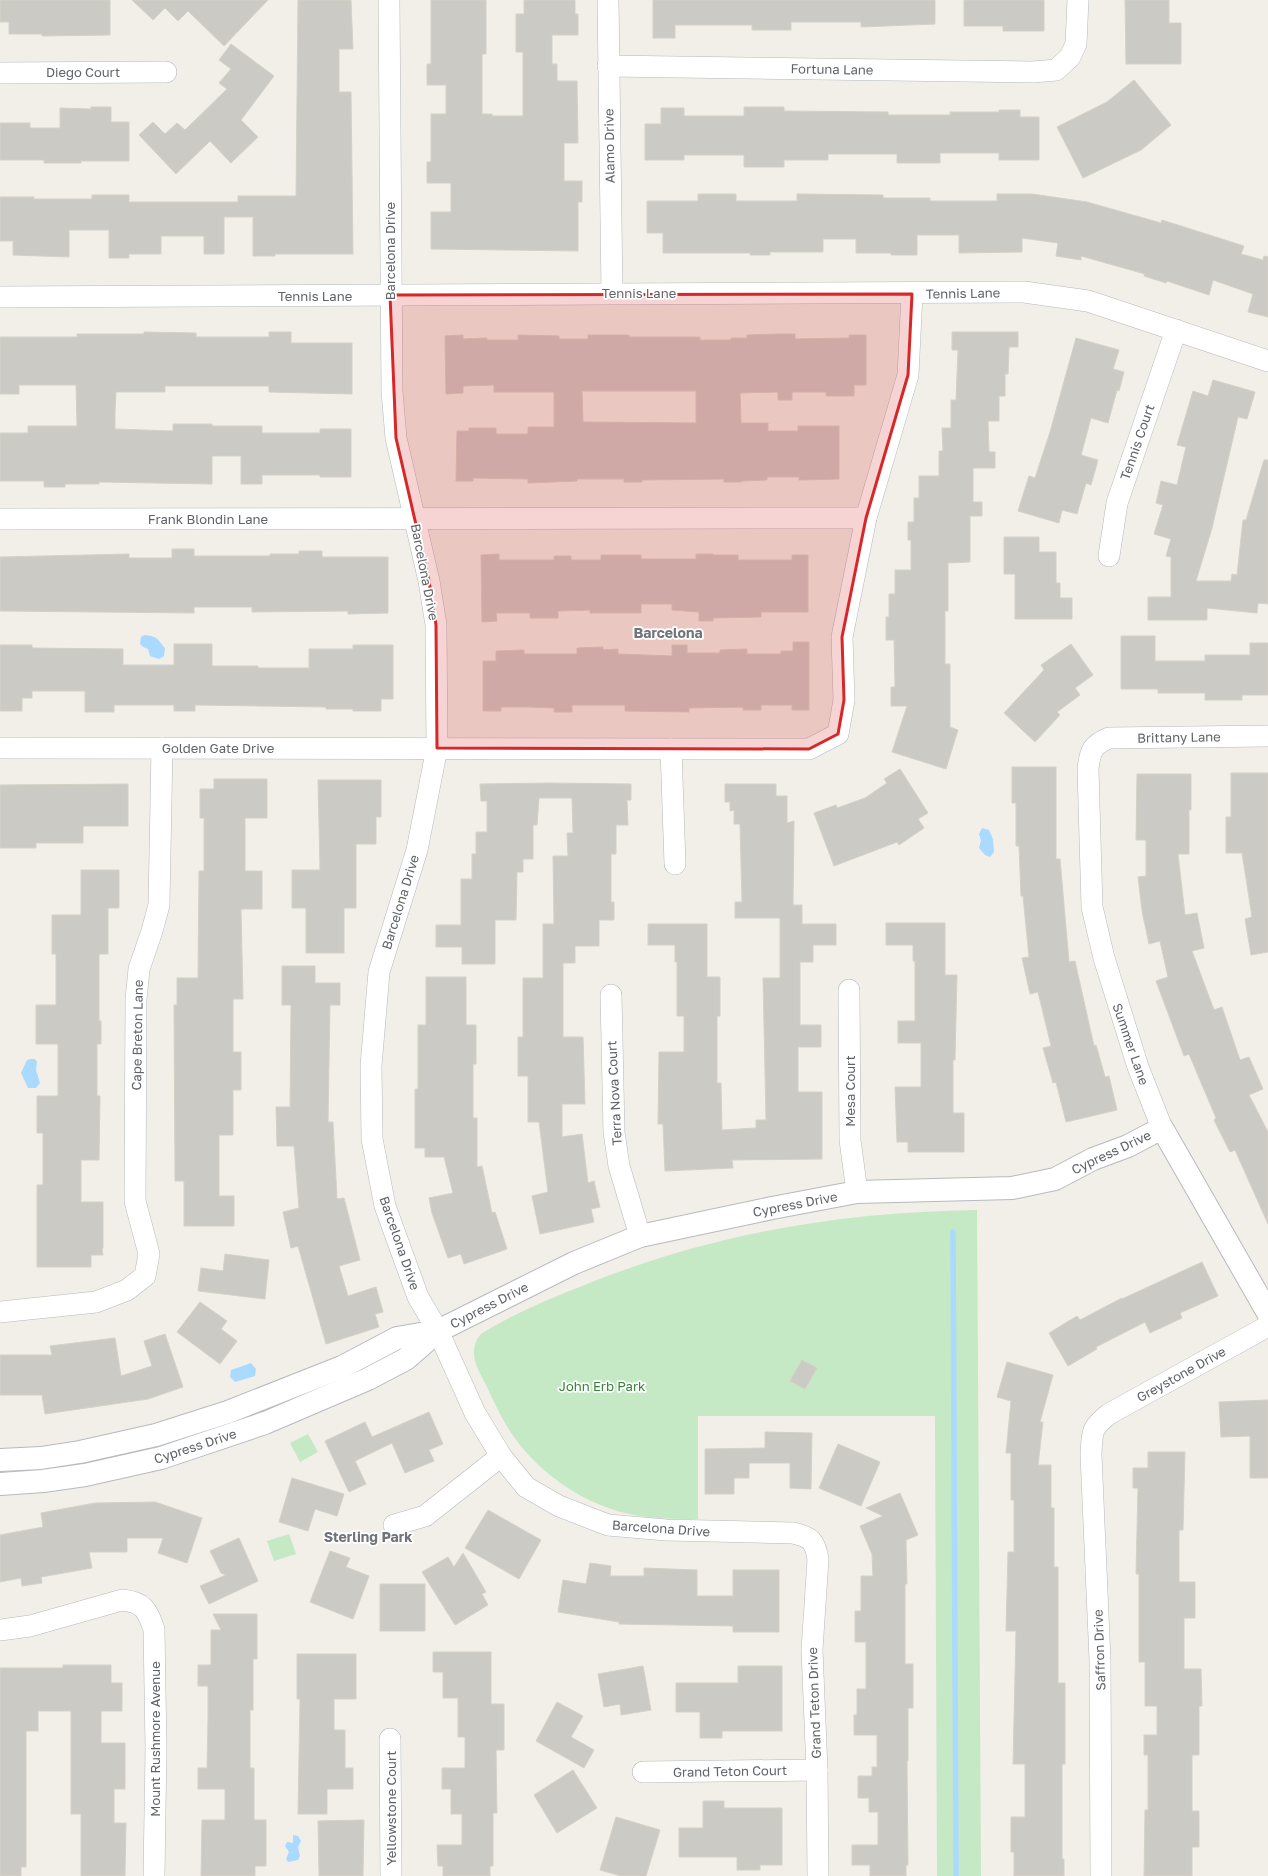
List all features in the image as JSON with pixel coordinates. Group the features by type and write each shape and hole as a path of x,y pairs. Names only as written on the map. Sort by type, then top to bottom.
{"street":[{"name":"Barcelona Drive","path":"388,0 392,391 396,438 406,486 416,520 429,581 436,625 437,748 417,850 379,972 371,1066 372,1139 385,1206 418,1297 438,1331 475,1413 501,1456 526,1487 559,1506 608,1525 666,1530 793,1533 804,1536"},
{"name":"Alamo Drive","path":"608,0 612,293"},
{"name":"Fortuna Lane","path":"608,66 1033,72 1056,70 1070,57 1076,44 1078,0"},
{"name":"Diego Court","path":"0,73 166,72"},
{"name":"Tennis Lane","path":"0,297 390,296 612,293 912,294 1024,292 1088,301 1268,361"},
{"path":"866,518 908,375 912,294"},
{"name":"Tennis Court","path":"1108,556 1116,502 1176,330"},
{"name":"Frank Blondin Lane","path":"0,519 416,520 866,518"},
{"name":"Golden Gate Drive","path":"0,748 809,749 838,734 844,700 842,637 866,518"},
{"name":"Brittany Lane","path":"1093,748 1101,741 1109,738 1268,736"},
{"name":"Cape Breton Lane","path":"0,1312 96,1302 127,1290 145,1276 149,1254 135,1201 136,1000 139,969 159,905 162,748"},
{"name":"Summer Lane","path":"1093,748 1090,753 1088,769 1092,907 1104,958 1133,1052 1162,1128 1268,1313"},
{"path":"671,749 674,864"},
{"name":"Mesa Court","path":"849,990 850,1140 857,1192"},
{"name":"Terra Nova Court","path":"611,995 614,1132 619,1166 640,1236"},
{"name":"Cypress Drive","path":"0,1484 43,1481 85,1475 161,1458 257,1426 368,1379 406,1359 438,1331 574,1263 640,1236 772,1208 857,1192 1012,1188 1055,1179 1093,1159 1128,1146 1162,1128"},
{"name":"Greystone Drive","path":"1095,1425 1116,1410 1268,1326"},
{"name":"Cypress Drive","path":"0,1460 41,1458 80,1452 156,1436 228,1412 342,1367 397,1338 438,1331"},
{"name":"Saffron Drive","path":"1095,1425 1091,1455 1100,1660 1101,1876"},
{"path":"394,1525 425,1516 501,1456"},
{"name":"Grand Teton Drive","path":"804,1536 812,1540 818,1559 812,1650 818,1876"},
{"name":"Mount Rushmore Avenue","path":"0,1630 30,1626 122,1600 134,1601 148,1612 154,1629 156,1748 154,1876"},
{"name":"Yellowstone Court","path":"390,1739 391,1876"},
{"name":"Grand Teton Court","path":"643,1772 816,1770"}],"highlighted area":[{"path":"912,294 908,375 866,518 842,637 844,700 838,734 809,749 437,748 436,625 429,581 396,438 390,295"}],"green space":[{"name":"John Erb Park","path":"977,1210 981,1876 937,1876 935,1416 698,1416 698,1519 634,1515 616,1511 583,1497 552,1476 525,1451 499,1413 477,1367 474,1347 481,1334 547,1300 635,1266 682,1251 730,1239 827,1221 877,1215"},
{"path":"308,1434 318,1452 300,1462 290,1443"},
{"path":"289,1534 296,1554 274,1561 267,1541"}],"water":[{"path":"144,635 155,637 159,640 165,648 164,656 159,659 150,656 148,649 140,644 141,637"},
{"path":"982,828 989,830 993,839 994,852 990,857 985,855 979,848 981,841 979,834"},
{"path":"35,1059 37,1062 36,1070 40,1083 36,1088 28,1088 21,1073 27,1060"},
{"path":"251,1363 256,1369 255,1376 235,1382 230,1377 231,1370"},
{"path":"293,1835 298,1836 301,1841 298,1847 300,1856 298,1860 288,1862 286,1859 289,1852 285,1846 287,1842 293,1843"}],"building":[{"path":"0,0 110,0 110,35 42,36 42,34 9,34 9,22 0,22"},
{"path":"132,0 268,0 224,46 188,11 178,21 165,8 153,20"},
{"path":"298,0 351,0 353,49 339,49 339,92 351,92 353,254 275,254 275,256 253,256 253,217 224,217 224,254 204,254 204,236 161,236 161,254 129,254 129,258 109,258 109,230 69,230 69,257 13,255 13,241 0,241 0,197 34,197 34,199 92,199 92,195 129,195 129,202 238,202 238,196 296,196"},
{"path":"431,0 486,0 486,54 482,54 482,114 492,114 492,116 523,116 523,52 516,52 516,14 524,14 524,0 575,0 575,14 578,14 578,35 552,35 552,64 557,64 557,81 577,81 578,143 564,143 564,181 582,181 582,202 578,202 578,251 431,249 431,212 451,212 451,183 427,183 427,162 431,162 431,114 446,114 446,85 427,85 427,64 431,64"},
{"path":"653,0 935,0 935,24 861,27 861,22 791,22 791,30 752,30 752,25 675,25 675,38 653,38"},
{"path":"964,0 1044,0 1044,31 1003,31 1003,26 964,26"},
{"path":"1125,0 1169,0 1169,23 1181,23 1181,64 1126,64"},
{"path":"231,44 274,76 241,120 258,137 231,163 210,141 176,174 139,135 153,122 165,134 177,123 185,130 227,89 219,83 231,69 219,60"},
{"path":"1134,80 1171,125 1141,150 1083,178 1057,127 1107,102"},
{"path":"91,107 111,107 111,122 129,122 129,161 44,163 44,160 0,160 0,123 30,123 30,128 60,128 60,108 91,109"},
{"path":"744,107 784,107 784,111 888,112 888,115 950,115 950,112 999,112 999,110 1020,110 1020,117 1039,117 1039,160 999,160 999,153 940,153 940,163 897,163 897,154 828,154 828,160 784,160 784,167 744,167 744,155 684,155 684,160 645,160 645,124 661,124 661,108 684,108 684,116 744,116"},
{"path":"698,194 736,194 736,201 797,201 797,194 883,195 883,198 930,198 930,201 997,201 997,194 1032,194 1087,202 1161,223 1162,220 1244,246 1241,254 1263,260 1264,256 1268,257 1268,317 1248,312 1253,294 1213,280 1209,295 1167,281 1166,283 1144,276 1145,274 1081,256 1081,260 1056,256 1058,243 1022,238 1022,252 959,253 959,235 917,235 917,255 856,253 856,239 823,239 823,252 770,252 770,255 750,255 750,253 663,253 663,233 647,233 647,201 698,201"},
{"path":"144,332 196,333 196,337 269,337 269,332 291,332 291,343 352,343 352,394 269,392 269,386 165,386 165,392 116,392 115,411 115,429 173,431 173,424 212,424 212,426 262,426 262,433 320,433 320,429 351,429 351,477 320,477 320,475 262,475 262,484 241,484 241,456 212,456 212,484 99,482 99,484 65,484 65,487 44,487 44,481 0,481 0,433 28,433 28,426 77,426 76,385 19,385 19,394 0,394 0,337 77,337 77,334 144,334"},
{"path":"952,332 1018,332 1018,347 1009,347 1008,374 1005,374 1005,396 999,396 999,421 988,421 989,452 995,452 995,468 973,468 973,502 982,502 982,516 970,516 970,562 948,563 948,611 945,611 945,664 950,664 950,727 958,730 946,769 892,752 907,706 891,706 891,687 895,687 894,640 886,640 886,617 889,617 889,594 895,594 895,570 911,570 911,540 908,540 908,522 914,522 914,498 919,498 919,476 939,476 939,451 943,451 942,428 951,428 951,400 956,400 958,350 952,350"},
{"path":"795,334 795,339 849,338 849,335 866,335 866,385 854,385 854,396 826,396 826,392 792,392 792,400 778,400 778,392 740,393 741,423 768,423 768,431 798,431 798,426 839,426 839,479 799,480 799,477 767,477 767,480 741,482 724,482 724,479 642,480 642,482 624,482 624,479 577,479 577,481 528,483 528,479 473,478 473,481 456,481 457,431 469,431 469,428 496,428 496,434 528,434 528,427 554,427 554,392 494,392 494,385 463,386 463,393 446,394 445,336 463,335 463,339 487,338 487,340 518,340 518,335 559,336 559,339 588,339 588,335 629,335 629,337 700,337 700,340 731,340 731,338 747,338 747,335","holes":["582,391 696,391 696,423 583,422"]},
{"path":"1076,338 1119,350 1113,369 1124,372 1119,391 1117,390 1108,423 1091,418 1081,455 1098,460 1091,485 1086,483 1077,514 1062,510 1059,523 1018,511 1029,476 1035,478 1050,432"},
{"path":"1213,380 1255,392 1247,419 1238,417 1212,528 1196,581 1231,581 1232,574 1237,575 1243,520 1246,520 1264,460 1268,460 1268,604 1258,603 1257,613 1207,608 1207,620 1148,620 1148,597 1171,597 1171,557 1166,556 1171,539 1154,534 1163,505 1156,503 1161,481 1177,485 1186,447 1177,445 1193,391 1208,396"},
{"path":"1004,537 1039,537 1039,552 1056,552 1056,583 1060,583 1060,598 1072,598 1072,619 1015,619 1015,574 1004,574"},
{"path":"172,549 194,549 194,556 270,556 270,554 299,554 299,551 322,551 322,557 388,557 388,613 348,614 348,611 252,612 252,607 194,607 194,613 0,611 0,557 129,554 129,558 172,558"},
{"path":"499,554 499,560 554,560 554,556 571,556 571,560 601,560 601,555 641,555 641,559 696,559 696,554 713,554 738,555 738,560 792,560 792,555 808,555 808,612 761,612 761,617 713,618 713,621 699,621 699,612 672,610 672,604 641,604 641,613 590,613 590,610 558,611 558,618 530,618 530,613 496,613 497,621 482,622 481,555"},
{"path":"1121,636 1155,636 1155,661 1205,661 1205,655 1250,655 1250,643 1268,643 1268,695 1242,695 1242,700 1205,700 1205,693 1158,693 1158,689 1121,689"},
{"path":"793,642 809,642 809,710 792,710 792,705 761,705 761,710 743,710 743,707 689,708 689,712 625,711 625,705 572,705 572,712 554,712 554,708 531,707 501,707 501,711 483,711 483,661 496,661 496,651 524,650 524,654 577,654 577,648 603,647 603,650 618,649 618,654 672,656 672,645 687,645 687,653 720,653 720,650 747,649 747,654 781,654 781,651 793,651"},
{"path":"174,644 212,644 212,666 258,666 258,668 309,668 309,649 353,649 353,645 393,645 393,699 381,699 381,711 353,711 353,709 326,709 326,707 195,705 195,711 174,711 174,705 114,705 114,712 85,712 85,691 32,691 32,698 22,698 22,711 0,711 0,645 32,645 32,648 123,649 123,665 174,665"},
{"path":"1071,644 1093,675 1075,688 1080,695 1057,712 1060,715 1035,742 1004,713 1044,670 1041,665"},
{"path":"1012,767 1056,767 1056,859 1060,859 1069,962 1075,961 1094,1046 1096,1045 1105,1077 1109,1076 1117,1110 1066,1122 1056,1082 1053,1083 1043,1048 1051,1046 1038,992 1030,994 1022,958 1029,957 1023,896 1021,896 1019,846 1016,846 1016,803 1012,803"},
{"path":"900,769 928,813 918,819 924,828 899,845 897,842 834,866 814,813 836,805 837,808 865,798 887,783 884,779"},
{"path":"1231,773 1268,773 1268,952 1251,955 1245,919 1252,917 1242,853 1226,853 1226,817 1231,817"},
{"path":"1137,774 1191,774 1189,854 1178,854 1185,915 1197,913 1204,948 1192,951 1214,1010 1222,1007 1240,1060 1249,1057 1263,1089 1249,1095 1268,1132 1268,1224 1235,1150 1230,1152 1214,1120 1216,1118 1189,1054 1184,1056 1156,981 1168,977 1160,941 1149,944 1142,911 1138,877 1146,876 1146,840 1136,840"},
{"path":"214,779 267,779 267,818 245,818 245,871 262,871 262,909 241,909 243,999 233,999 233,1052 241,1052 241,1090 233,1090 233,1135 219,1135 219,1196 234,1196 234,1226 184,1226 184,1181 175,1181 174,1005 177,1005 177,978 198,978 199,871 204,871 204,818 200,818 200,789 214,789"},
{"path":"318,780 381,780 381,817 376,817 376,844 356,844 356,908 344,908 344,953 306,953 306,908 292,908 292,870 320,870"},
{"path":"128,784 128,826 83,826 83,843 36,843 36,848 0,848 0,785"},
{"path":"480,784 631,784 631,800 627,800 628,825 616,825 616,854 611,854 611,902 614,902 614,920 599,920 599,946 575,946 575,963 563,963 563,1037 583,1037 585,1104 562,1104 562,1137 582,1134 588,1183 594,1181 600,1207 591,1209 594,1222 540,1234 532,1196 548,1192 539,1122 528,1122 528,1076 518,1076 518,1037 523,1037 523,978 543,978 543,924 554,924 553,856 568,856 567,833 573,833 572,798 539,798 537,825 533,825 533,859 523,859 523,872 517,872 516,920 495,920 495,964 462,964 462,947 436,947 436,925 461,925 461,879 472,879 472,854 476,854 476,832 487,832 487,801 481,801"},
{"path":"725,784 776,784 776,796 787,796 787,823 794,821 793,905 802,905 802,924 836,924 836,945 813,945 813,962 800,962 800,1025 821,1025 821,1047 798,1047 798,1092 822,1092 822,1159 732,1160 733,1168 665,1171 663,1124 658,1124 659,1052 684,1052 684,1016 677,1016 677,962 675,962 675,945 648,945 648,924 707,924 707,977 720,977 720,1016 717,1016 717,1083 721,1083 722,1130 756,1128 756,1120 766,1120 763,978 780,978 780,918 735,918 735,902 742,902 740,824 734,824 734,810 730,811 730,802 725,802"},
{"path":"81,870 119,870 119,908 108,908 108,954 99,954 99,1021 101,1021 101,1044 97,1044 97,1096 100,1096 99,1160 81,1160 81,1202 103,1202 103,1255 91,1255 91,1267 37,1267 37,1185 43,1185 43,1133 37,1133 37,1096 58,1096 58,1044 36,1044 36,1005 56,1005 56,954 52,954 52,915 81,915"},
{"path":"886,923 945,923 945,975 957,975 955,1060 953,1060 953,1113 964,1113 964,1152 908,1152 908,1142 897,1142 895,1087 921,1087 921,1043 898,1043 898,1021 915,1021 915,961 913,961 913,945 886,945"},
{"path":"282,966 315,966 315,983 340,983 340,1005 330,1005 328,1122 333,1122 337,1199 344,1198 360,1260 339,1266 348,1296 376,1287 383,1312 375,1314 379,1327 326,1344 298,1246 291,1248 283,1212 299,1208 294,1146 277,1146 276,1107 290,1107 291,1005 282,1005"},
{"path":"426,977 466,977 466,1025 476,1025 476,1064 473,1064 473,1118 477,1118 477,1167 482,1166 492,1213 495,1212 507,1249 464,1264 461,1254 448,1258 432,1213 429,1198 453,1193 444,1157 425,1157 425,1148 415,1148 415,1089 418,1089 418,1025 426,1025"},
{"path":"225,1254 269,1260 265,1299 198,1291 201,1268 223,1271"},
{"path":"1202,1262 1218,1296 1180,1313 1182,1318 1150,1333 1145,1322 1096,1347 1097,1349 1068,1366 1049,1333 1077,1316 1080,1320 1122,1298"},
{"path":"200,1302 227,1321 221,1329 237,1341 220,1364 177,1332"},
{"path":"165,1334 183,1387 148,1399 45,1414 42,1395 0,1395 0,1355 52,1355 50,1346 115,1338 121,1376 152,1366 144,1341"},
{"path":"802,1360 817,1368 805,1389 790,1381"},
{"path":"1007,1362 1053,1375 1040,1422 1043,1422 1038,1465 1051,1465 1051,1508 1054,1508 1054,1567 1058,1567 1058,1683 1065,1683 1065,1764 1062,1764 1062,1859 1064,1859 1064,1876 1014,1876 1014,1852 1011,1852 1011,1817 1025,1817 1025,1764 1013,1764 1016,1631 1006,1631 1008,1552 1014,1552 1014,1500 1011,1500 1011,1453 1006,1453 1011,1401 997,1397"},
{"path":"1268,1400 1268,1478 1250,1478 1250,1436 1221,1437 1219,1402"},
{"path":"429,1412 443,1444 429,1450 434,1461 405,1473 392,1443 355,1461 366,1484 349,1492 325,1441 365,1422 372,1437"},
{"path":"765,1432 812,1433 811,1489 790,1488 790,1463 749,1463 749,1478 734,1478 734,1494 705,1494 705,1449 765,1448"},
{"path":"838,1444 880,1462 861,1506 819,1488"},
{"path":"1148,1452 1185,1452 1183,1530 1179,1530 1179,1582 1195,1582 1195,1618 1184,1618 1184,1669 1201,1669 1202,1706 1199,1706 1199,1755 1192,1755 1192,1811 1199,1811 1199,1847 1192,1847 1192,1876 1144,1876 1145,1810 1148,1810 1148,1755 1144,1755 1144,1735 1157,1735 1157,1706 1145,1706 1145,1662 1139,1662 1139,1574 1136,1574 1138,1488 1133,1488 1133,1468 1148,1468"},
{"path":"292,1478 344,1494 337,1516 315,1509 308,1531 279,1522"},
{"path":"900,1493 918,1535 906,1540 907,1584 905,1584 905,1664 913,1664 913,1708 908,1708 908,1865 906,1865 906,1876 870,1876 870,1865 852,1865 852,1845 878,1845 878,1812 869,1812 869,1798 858,1798 858,1776 872,1776 872,1767 877,1767 877,1735 854,1735 854,1715 857,1715 857,1689 866,1689 866,1642 855,1642 855,1611 861,1611 861,1576 873,1576 872,1554 860,1526 883,1516 866,1508"},
{"path":"155,1502 202,1518 187,1563 158,1553 163,1538 127,1538 127,1552 89,1552 92,1568 41,1577 42,1583 22,1586 21,1578 0,1582 0,1535 43,1527 41,1513 95,1503"},
{"path":"488,1510 541,1540 519,1579 465,1548"},
{"path":"239,1538 258,1581 209,1604 200,1586 226,1575 221,1573 210,1551"},
{"path":"330,1551 350,1558 346,1567 369,1576 353,1619 310,1602"},
{"path":"463,1553 486,1592 482,1594 488,1605 455,1625 422,1572 448,1557 454,1567"},
{"path":"590,1563 611,1566 610,1576 644,1576 644,1568 697,1570 697,1596 733,1596 733,1570 779,1570 779,1632 733,1632 733,1626 619,1624 619,1622 558,1612 563,1580 586,1584"},
{"path":"380,1584 425,1584 425,1631 380,1631"},
{"path":"213,1614 257,1614 257,1659 253,1659 253,1710 250,1710 250,1768 254,1768 254,1820 266,1820 266,1866 255,1866 255,1876 201,1876 202,1820 225,1820 225,1789 198,1789 198,1768 207,1768 208,1686 198,1686 198,1665 211,1665 211,1630 221,1630"},
{"path":"433,1652 491,1652 491,1704 504,1704 504,1750 496,1750 497,1813 493,1813 493,1866 490,1866 490,1876 443,1876 443,1866 438,1866 437,1845 462,1845 462,1814 451,1814 451,1789 442,1789 442,1768 465,1768 465,1737 458,1737 458,1698 443,1698 443,1672 433,1672"},
{"path":"297,1654 356,1654 356,1699 334,1699 334,1730 345,1730 345,1768 353,1768 353,1789 327,1789 327,1814 298,1814 300,1699 297,1699"},
{"path":"63,1665 111,1665 111,1683 122,1683 122,1711 101,1711 101,1743 125,1743 125,1789 114,1789 114,1823 126,1823 125,1876 81,1876 81,1814 71,1814 71,1711 38,1711 38,1731 26,1731 26,1867 21,1867 21,1876 0,1876 0,1668 63,1668"},
{"path":"643,1666 651,1710 621,1715 620,1704 604,1707 598,1674"},
{"path":"738,1666 782,1666 782,1731 722,1731 722,1738 700,1738 700,1712 676,1712 676,1683 738,1683"},
{"path":"557,1702 583,1716 571,1737 594,1750 584,1768 536,1741"},
{"path":"573,1770 597,1808 557,1833 534,1795"},
{"path":"703,1801 724,1801 724,1808 782,1808 782,1865 760,1865 760,1870 737,1870 737,1857 679,1857 679,1828 703,1828"},
{"path":"616,1817 660,1830 646,1876 621,1876 600,1870"},
{"path":"364,1820 363,1876 319,1876 318,1821"}],"waterway":[{"path":"953,1232 956,1876"}],"district":[{"name":"Barcelona","path":"668,632"},
{"name":"Sterling Park","path":"368,1536"}]}
